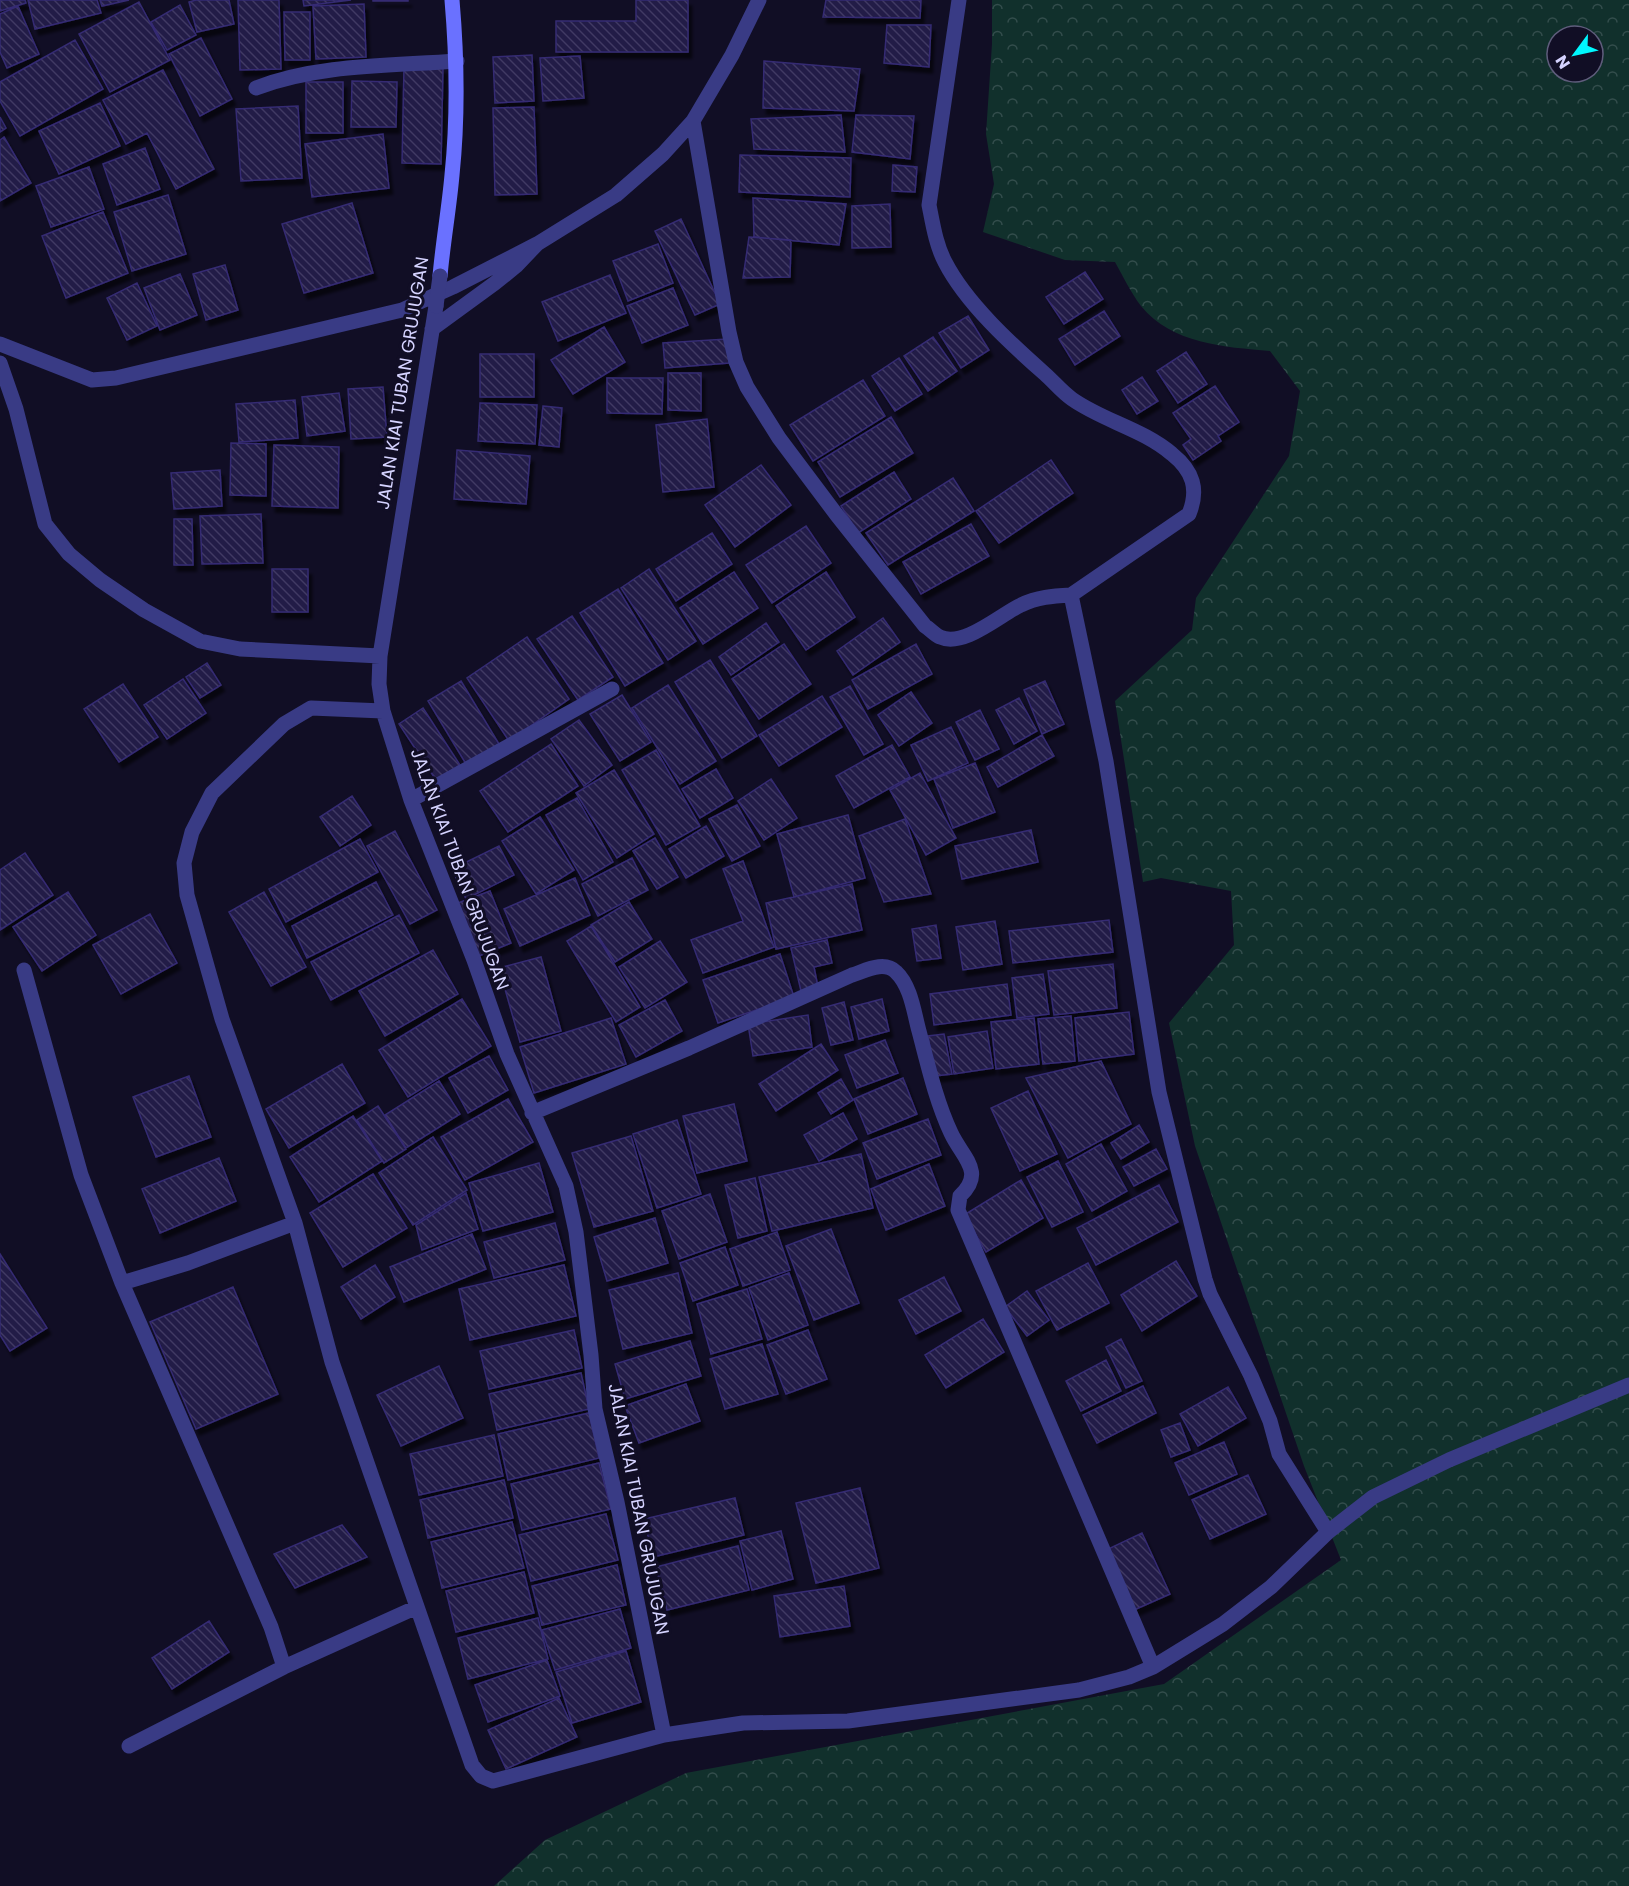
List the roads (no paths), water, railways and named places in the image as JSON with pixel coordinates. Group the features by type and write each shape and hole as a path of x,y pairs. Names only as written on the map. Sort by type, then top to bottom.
{"street":[{"name":"JALAN KIAI TUBAN GRUJUGAN","path":"452,0 457,61 452,174 436,306 380,656 379,684 383,711 411,800 474,960 507,1054 566,1186 591,1355 595,1409 617,1502 664,1735"},
{"path":"0,344 92,380 116,378 402,310 453,287 537,244 616,195 663,154 693,121 732,56 759,0"},
{"path":"693,121 729,332 736,363 747,387 779,438 925,626 941,638 955,639 980,630 1021,605 1044,596 1071,595 1189,514 1195,490 1189,473 1172,454 1145,436 1072,399 974,304 944,261 929,205 958,0"},
{"path":"256,88 279,79 315,72 457,61"},
{"path":"432,329 509,271 537,244"},
{"path":"0,363 16,409 45,524 69,554 100,580 144,610 200,641 240,649 380,656"},
{"path":"1071,595 1106,761 1159,1092 1203,1272 1210,1294 1255,1385 1270,1421 1279,1454 1328,1532"},
{"path":"411,800 612,689"},
{"path":"383,711 311,708 284,724 212,793 192,831 184,863 187,895 222,1019 295,1223 332,1362 472,1766 481,1776 493,1781 664,1735 743,1723 848,1721 1079,1690 1129,1677 1153,1667 1223,1624 1272,1587 1328,1532 1373,1497 1449,1460 1629,1385"},
{"path":"532,1113 689,1048 852,975 878,967 887,967 896,971 907,990 936,1092 951,1133 971,1168 973,1179 960,1196 958,1210 1153,1667"},
{"path":"24,970 39,1031 48,1052 81,1175 122,1283 271,1627 284,1667"},
{"path":"122,1283 188,1263 295,1223"},
{"path":"129,1746 284,1667 417,1607"}]}
